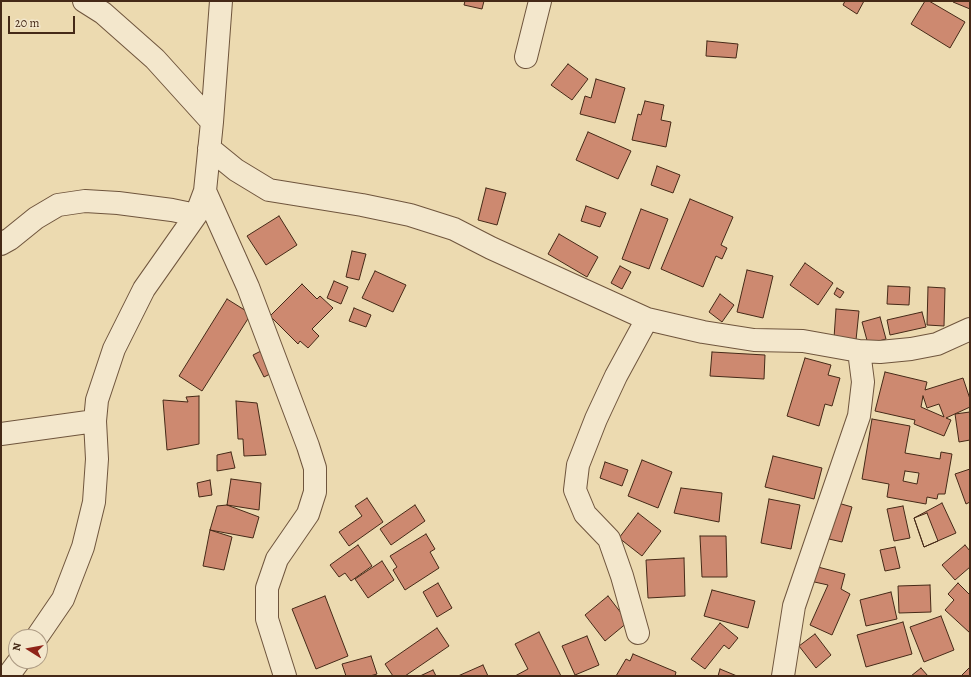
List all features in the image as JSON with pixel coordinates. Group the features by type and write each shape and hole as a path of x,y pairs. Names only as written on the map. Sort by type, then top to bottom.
{"street":[{"path":"84,1 103,13 155,59 212,122"},
{"path":"42,629 63,599 84,547 94,502 97,459 95,421 96,400 114,349 144,289 196,214 205,191 221,1"},
{"path":"526,57 540,1"},
{"path":"209,148 236,170 269,190 362,205 410,215 454,229 491,248 647,319 703,332 754,340 803,341 859,351 880,352 911,349 937,344 970,329"},
{"path":"205,191 248,287 315,468 315,492 308,514 277,559 267,588 267,619 285,676"},
{"path":"1,244 10,239 36,218 58,205 85,201 118,203 196,214"},
{"path":"638,633 610,539 585,514 575,490 578,465 596,419 616,376 647,319"},
{"path":"783,676 794,606 859,416 863,382 859,351"},
{"path":"1,434 95,421"}],"building":[{"path":"465,1 484,1 482,9 464,5"},
{"path":"845,1 864,1 857,14 843,5"},
{"path":"925,1 929,1 965,22 950,48 911,24"},
{"path":"970,1 970,9 953,2"},
{"path":"707,41 738,44 736,58 706,56"},
{"path":"568,64 588,79 572,100 551,85"},
{"path":"596,79 625,88 615,123 580,114 585,96 591,98"},
{"path":"645,101 664,105 661,120 671,122 666,147 632,140 638,114 641,115"},
{"path":"588,132 631,151 618,179 576,160"},
{"path":"657,166 680,175 673,193 651,185"},
{"path":"486,188 506,193 497,225 478,220"},
{"path":"690,199 733,217 721,245 727,248 722,259 716,256 703,287 661,269"},
{"path":"586,206 606,213 600,227 581,221"},
{"path":"641,209 668,219 649,269 622,259"},
{"path":"279,216 297,245 266,265 247,236"},
{"path":"559,234 598,257 587,277 548,254"},
{"path":"352,251 366,254 359,280 346,277"},
{"path":"805,263 833,283 818,305 790,285"},
{"path":"620,266 631,272 622,289 611,283"},
{"path":"747,270 773,276 763,318 737,312"},
{"path":"375,271 406,285 393,312 362,298"},
{"path":"334,281 348,287 341,304 327,298"},
{"path":"302,284 317,299 320,296 333,308 312,329 319,336 308,348 300,341 298,344 270,316"},
{"path":"888,286 910,287 909,305 887,304"},
{"path":"928,287 945,288 944,326 927,325"},
{"path":"837,288 844,292 840,298 834,294"},
{"path":"720,294 734,305 722,322 709,312"},
{"path":"227,299 251,314 202,391 179,376"},
{"path":"354,308 371,315 366,327 349,321"},
{"path":"836,309 859,311 856,340 834,338"},
{"path":"922,312 926,327 890,335 887,320"},
{"path":"880,317 886,339 868,344 862,322"},
{"path":"265,349 276,371 264,377 253,355"},
{"path":"712,352 765,355 764,379 710,376"},
{"path":"805,358 831,365 828,375 840,378 832,406 825,404 819,426 787,416"},
{"path":"885,372 927,382 925,390 963,378 970,399 970,407 946,418 951,420 944,436 914,424 915,420 875,411","holes":["923,396 927,408 939,404 944,417 921,407"]},
{"path":"199,396 199,444 167,450 163,400 188,402 186,397"},
{"path":"236,401 257,403 266,455 244,456 243,439 238,439"},
{"path":"970,412 970,440 959,442 955,414"},
{"path":"872,419 910,426 905,453 940,459 941,452 952,454 945,494 938,494 937,499 927,497 926,504 887,497 889,484 862,479","holes":["905,471 919,473 917,484 903,481"]},
{"path":"231,452 235,468 217,471 217,455"},
{"path":"773,456 822,468 814,499 765,487"},
{"path":"642,460 672,472 658,508 628,496"},
{"path":"605,462 628,470 622,486 600,478"},
{"path":"970,469 970,502 966,504 955,474"},
{"path":"231,479 261,483 259,510 227,505"},
{"path":"210,480 212,495 199,497 197,483"},
{"path":"681,488 722,493 719,522 674,513"},
{"path":"367,498 383,522 349,546 339,532 362,516 355,506"},
{"path":"769,499 800,505 791,549 761,543"},
{"path":"838,503 852,507 842,542 829,539"},
{"path":"942,503 956,533 924,547 914,518"},
{"path":"227,505 259,517 253,538 210,530 217,506"},
{"path":"415,505 425,521 391,545 380,529"},
{"path":"903,506 910,538 894,541 887,509"},
{"path":"638,513 661,531 642,556 619,538"},
{"path":"927,513 938,541 924,547 914,518"},
{"path":"210,530 232,537 224,570 203,566"},
{"path":"426,534 435,549 430,552 439,568 405,590 393,570 397,567 390,556"},
{"path":"700,536 726,536 727,577 702,577"},
{"path":"358,545 372,566 351,581 345,573 339,577 330,565"},
{"path":"965,545 970,551 970,567 955,580 942,565"},
{"path":"895,547 900,568 885,571 880,550"},
{"path":"684,558 685,596 648,598 646,560"},
{"path":"382,561 394,580 368,598 355,579"},
{"path":"814,566 845,574 841,589 850,594 832,635 810,625 828,585 810,581"},
{"path":"438,583 452,608 437,617 423,592"},
{"path":"958,583 970,595 970,633 945,610 954,600 948,594"},
{"path":"930,585 931,612 899,613 898,586"},
{"path":"712,590 755,601 748,628 704,616"},
{"path":"891,592 897,619 866,626 860,600"},
{"path":"325,596 348,656 316,669 292,609"},
{"path":"608,596 628,622 605,641 585,615"},
{"path":"941,616 954,650 924,662 910,627"},
{"path":"903,622 912,654 866,667 857,635"},
{"path":"720,623 738,638 729,649 724,645 705,669 691,659"},
{"path":"437,628 449,646 405,676 393,676 385,664"},
{"path":"539,632 561,676 515,676 528,669 515,644"},
{"path":"815,634 831,655 816,668 799,646"},
{"path":"587,636 599,665 575,675 562,646"},
{"path":"633,654 676,672 675,676 616,676 626,659 630,661"},
{"path":"371,656 377,674 370,676 346,676 342,664"},
{"path":"483,665 488,676 458,676"},
{"path":"970,667 970,676 961,676"},
{"path":"921,668 928,676 911,676"},
{"path":"720,669 737,676 718,676"},
{"path":"433,670 436,676 420,676"}]}
